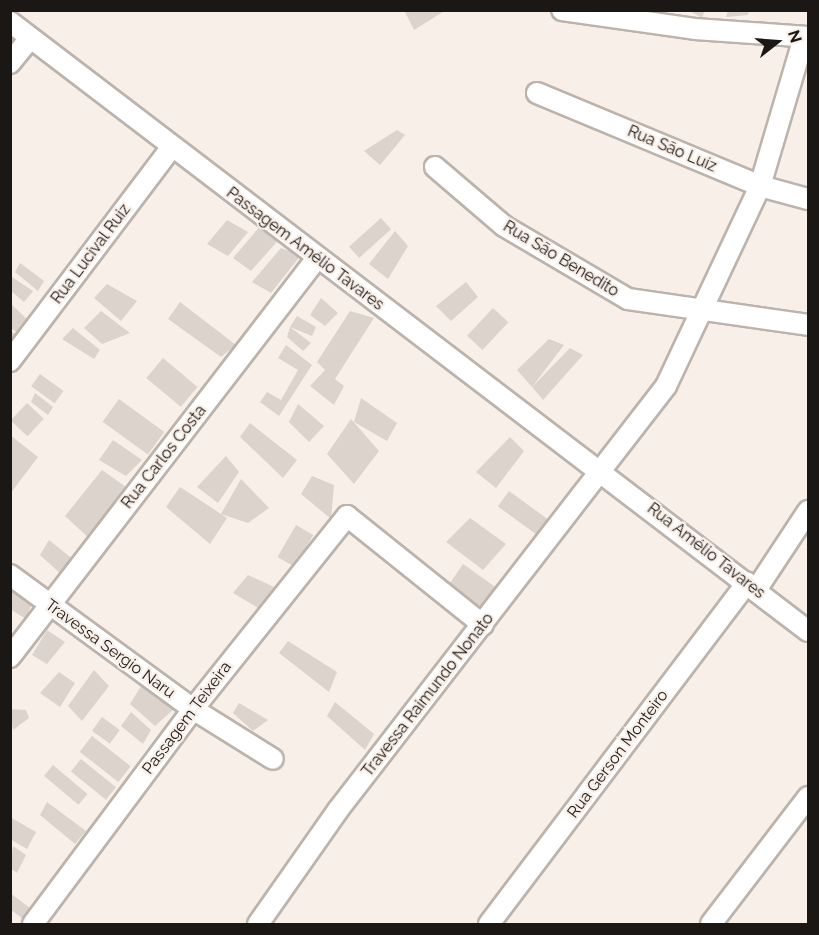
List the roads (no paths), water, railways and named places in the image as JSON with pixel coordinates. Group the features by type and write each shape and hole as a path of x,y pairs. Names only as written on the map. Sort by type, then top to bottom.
{"street":[{"path":"562,10 695,29 806,37"},
{"name":"Passagem Amélio Tavares","path":"10,22 171,148 603,470"},
{"name":"Travessa Raimundo Nonato","path":"258,924 338,810 666,386 705,313 760,186 806,37"},
{"path":"10,63 30,38"},
{"name":"Rua São Luíz","path":"537,93 760,186 808,199"},
{"name":"Rua Lucival Ruiz","path":"10,361 171,148"},
{"name":"Rua São Benedito","path":"435,167 504,226 628,300 705,313 808,325"},
{"name":"Rua Carlos Costa","path":"10,657 317,258"},
{"name":"Rua Amélio Tavares","path":"603,470 808,631"},
{"name":"Rua Gerson Monteiro","path":"489,924 808,511"},
{"name":"Passagem Teixeira","path":"33,924 193,709 347,516 483,625"},
{"name":"Travessa Sergio Naru","path":"10,575 49,606 193,709 273,759"},
{"path":"711,924 808,797"}]}
